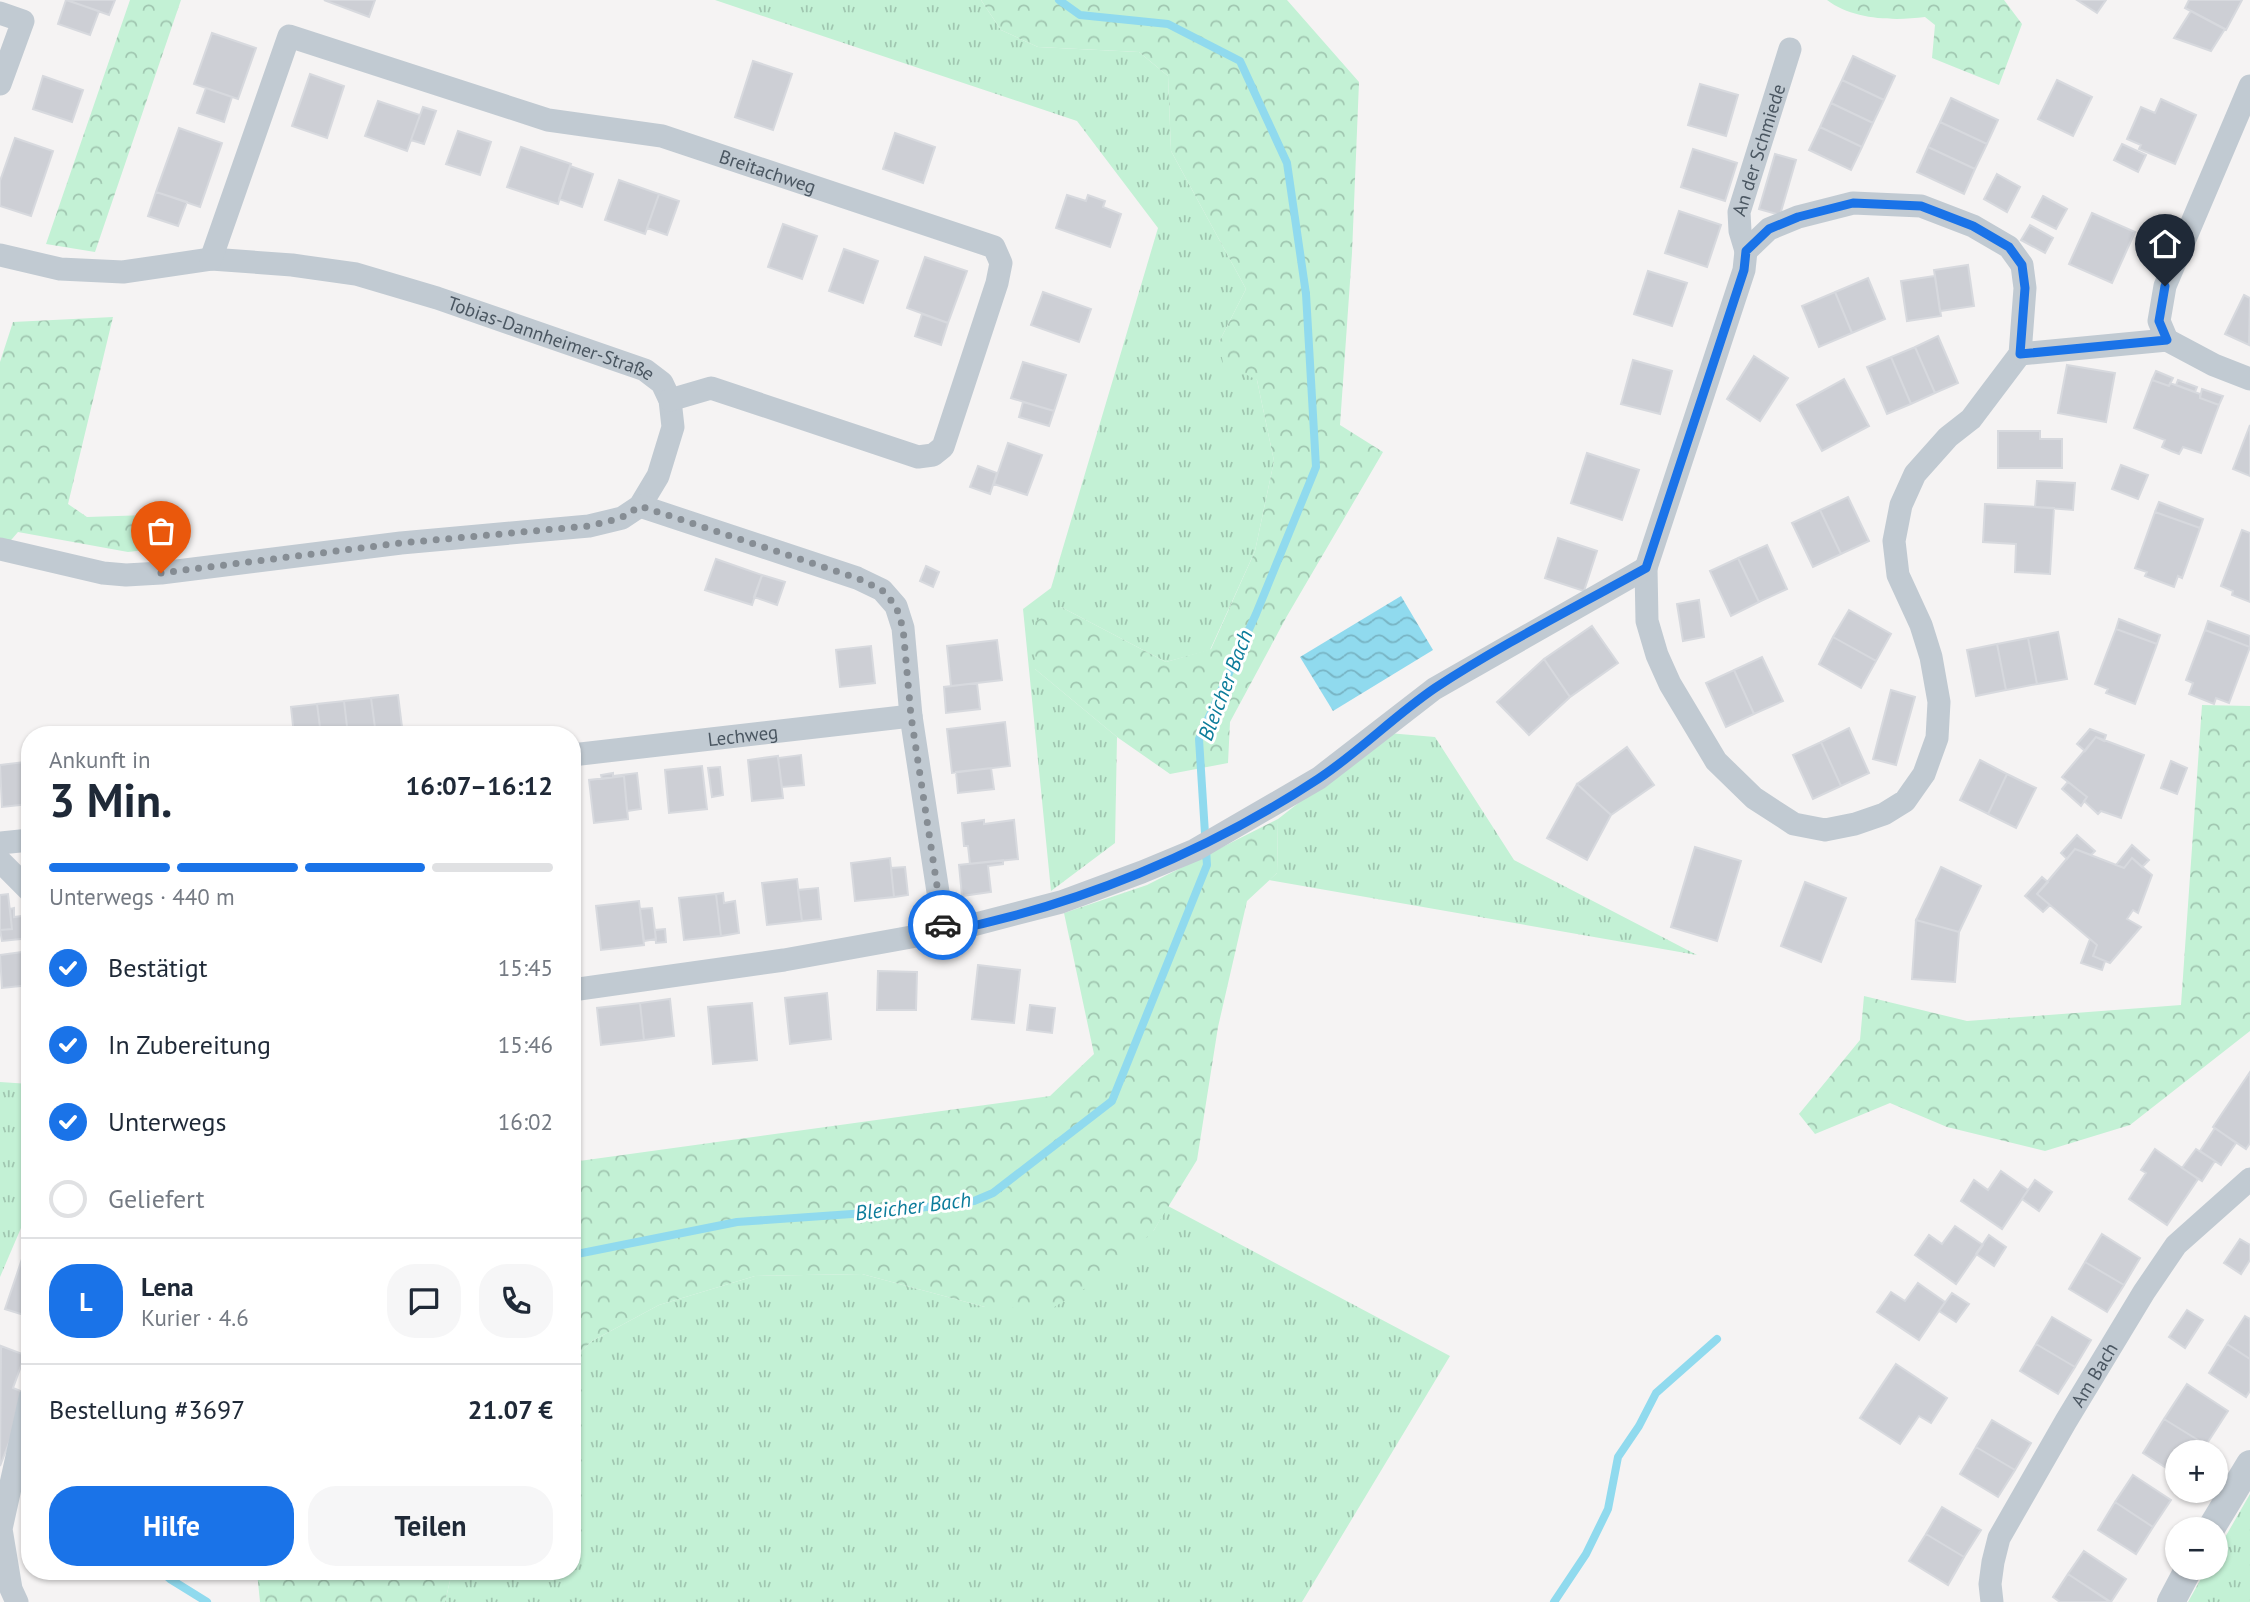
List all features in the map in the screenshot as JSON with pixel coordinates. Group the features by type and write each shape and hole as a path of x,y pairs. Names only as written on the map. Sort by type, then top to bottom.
{"street":[{"path":"0,13 23,21 0,84"},
{"name":"Breitachweg","path":"212,259 289,36 548,120 662,136 993,247 1001,263 997,283 943,447 933,455 918,457 711,388 670,400"},
{"name":"An der Schmiede","path":"1746,251 1769,229 1798,217 1853,203 1921,206 1960,221 2009,247 2022,265 2025,288 2020,354 1971,419 1948,438 1915,474 1901,505 1894,541 1898,575 1921,625 1931,657 1939,702 1937,738 1924,774 1905,801 1884,814 1825,830 1794,824 1754,798 1716,761 1670,684 1657,655 1647,621 1646,568 1744,270 1746,251 1740,231 1739,212 1790,49"},
{"path":"2167,340 2159,321 2165,286 2250,86"},
{"name":"Tobias-Dannheimer-Straße","path":"0,255 60,269 123,272 212,259 292,265 356,275 437,298 645,370 662,383 670,400 673,427 658,476 640,506"},
{"path":"2020,354 2167,340 2214,365 2250,379"},
{"path":"0,549 103,573 161,573 401,543 589,526 621,518 640,506 857,578 882,590 896,606 903,628 911,716 944,932"},
{"path":"581,989 784,960 944,932 1061,902 1142,872 1195,850 1319,778 1434,689 1646,568"},
{"name":"Lechweg","path":"581,754 911,716"},
{"path":"0,843 21,841"},
{"path":"0,860 21,882"},
{"name":"Am Bach","path":"1992,1602 1990,1584 1999,1538 2137,1304 2176,1245 2250,1179"},
{"path":"17,1602 11,1589 1,1529 21,1439"},
{"path":"2218,1517 2250,1464"},
{"path":"2171,1602 2183,1580"}],"green space":[{"path":"130,0 181,0 95,252 46,244"},
{"path":"715,0 981,0 1001,30 1038,47 1139,52 1168,76 1171,151 1246,289 1219,342 1257,380 1274,461 1255,551 1210,650 1166,662 1061,607 1035,669 1117,737 1115,843 1051,891 1023,609 1051,588 1158,228 1077,121"},
{"path":"981,0 1287,0 1359,82 1352,253 1340,425 1383,452 1287,616 1230,722 1228,763 1170,774 1117,737 1035,669 1034,622 1061,607 1166,662 1211,649 1255,551 1274,461 1257,380 1223,363 1219,342 1246,289 1171,151 1168,76 1139,52 1038,47 1001,30"},
{"path":"1827,0 2004,0 2022,24 1999,85 1932,58 1935,25 1925,17 1874,18 1849,12"},
{"path":"113,317 68,504 87,517 178,514 171,547 128,552 18,532 0,553 0,362 13,322"},
{"path":"2202,705 2250,706 2250,1031 2130,1125 2045,1151 1947,1127 1890,1103 1815,1134 1799,1114 1860,1040 1864,996 1967,1021 2181,1005"},
{"path":"1388,733 1435,737 1514,860 1697,955 1269,880 1277,873 1278,819"},
{"path":"1278,819 1277,873 1247,901 1218,1027 1197,1160 1154,1230 1109,1274 1051,1309 985,1307 862,1274 755,1276 659,1305 592,1341 581,1351 581,1161 1050,1096 1094,1054 1064,913 1147,885"},
{"path":"0,1082 21,1083 21,1228 0,1277"},
{"path":"1168,1206 1450,1356 1302,1602 445,1602 450,1580 581,1580 581,1351 592,1341 659,1305 755,1276 862,1274 985,1307 1154,1230"},
{"path":"2250,1494 2250,1602 2188,1602 2200,1580 2228,1580 2228,1532"},
{"path":"258,1580 450,1580 445,1602 260,1602"}],"water":[{"path":"1401,596 1433,650 1333,711 1300,657"}],"building":[{"path":"66,0 99,11 90,35 58,24"},
{"path":"67,0 115,0 109,15"},
{"path":"324,0 375,0 369,17"},
{"path":"2077,0 2106,0 2097,13"},
{"path":"2189,0 2242,0 2226,30 2185,8"},
{"path":"2191,11 2225,29 2211,51 2174,38"},
{"path":"212,33 256,48 238,99 194,84"},
{"path":"1853,56 1895,76 1884,100 1842,80"},
{"path":"753,61 792,74 773,130 735,117"},
{"path":"310,74 344,86 327,138 292,126"},
{"path":"43,76 83,90 72,122 33,109"},
{"path":"1842,80 1884,100 1873,123 1831,103"},
{"path":"2057,80 2092,97 2073,136 2038,119"},
{"path":"1700,84 1738,95 1726,136 1688,125"},
{"path":"206,88 232,97 224,122 197,113"},
{"path":"1951,98 1998,120 1987,144 1940,122"},
{"path":"2161,99 2196,115 2175,164 2139,149 2141,145 2127,139 2141,107 2155,113"},
{"path":"378,101 420,115 407,151 365,136"},
{"path":"1831,103 1873,123 1862,147 1820,127"},
{"path":"423,107 436,111 424,144 411,140"},
{"path":"1940,122 1987,144 1975,169 1928,147"},
{"path":"1820,127 1862,147 1851,170 1809,150"},
{"path":"179,128 222,143 200,207 156,192"},
{"path":"458,131 491,142 480,175 446,164"},
{"path":"895,133 935,147 923,183 883,169"},
{"path":"15,138 53,151 31,216 0,206 0,181"},
{"path":"2122,144 2146,155 2138,172 2114,160"},
{"path":"521,147 571,164 558,204 507,187"},
{"path":"1928,147 1975,169 1964,194 1917,172"},
{"path":"1693,149 1737,163 1725,201 1681,187"},
{"path":"1775,154 1796,160 1780,215 1759,209"},
{"path":"570,166 593,174 582,207 559,199"},
{"path":"1997,174 2020,187 2007,212 1984,199"},
{"path":"619,180 659,194 645,234 605,220"},
{"path":"156,192 187,202 178,226 148,216"},
{"path":"659,194 679,201 667,235 647,228"},
{"path":"1067,195 1086,201 1088,195 1105,201 1103,207 1121,214 1110,247 1056,228"},
{"path":"2043,196 2067,209 2056,229 2032,217"},
{"path":"1679,211 1721,225 1707,267 1665,253"},
{"path":"2092,213 2135,232 2112,283 2069,264"},
{"path":"783,224 817,236 802,279 768,267"},
{"path":"2030,225 2053,238 2045,253 2021,240"},
{"path":"844,249 878,261 863,303 829,291"},
{"path":"925,257 967,271 948,323 907,308"},
{"path":"1968,265 1974,306 1940,311 1934,270"},
{"path":"1648,271 1687,283 1672,326 1634,314"},
{"path":"1935,276 1941,316 1907,321 1901,281"},
{"path":"1868,278 1885,319 1852,333 1835,292"},
{"path":"1043,292 1091,309 1079,342 1031,325"},
{"path":"1835,292 1852,333 1819,347 1802,306"},
{"path":"2244,295 2250,298 2249,345 2225,334"},
{"path":"922,314 948,323 941,345 915,336"},
{"path":"1938,336 1958,383 1935,393 1915,347"},
{"path":"1915,347 1935,393 1911,404 1891,357"},
{"path":"1754,356 1788,378 1760,421 1727,399"},
{"path":"1891,357 1911,404 1887,414 1867,367"},
{"path":"1633,360 1672,371 1660,414 1621,404"},
{"path":"1023,362 1066,375 1054,411 1011,398"},
{"path":"2067,365 2115,373 2106,422 2058,413"},
{"path":"2156,371 2173,378 2169,386 2152,380"},
{"path":"1844,379 1869,426 1822,451 1797,405"},
{"path":"2152,380 2169,386 2170,383 2200,394 2200,398 2219,405 2201,453 2183,447 2179,454 2162,447 2165,440 2134,428"},
{"path":"2178,380 2197,387 2195,392 2176,385"},
{"path":"2202,389 2223,396 2219,405 2200,398"},
{"path":"1023,402 1054,411 1049,426 1019,417"},
{"path":"2250,425 2250,476 2233,469"},
{"path":"1998,431 2040,431 2040,439 2062,439 2062,468 1998,468"},
{"path":"1008,443 1042,455 1027,495 994,484"},
{"path":"1587,453 1639,470 1622,520 1571,503"},
{"path":"2121,465 2148,475 2138,499 2112,489"},
{"path":"978,466 997,473 990,494 970,487"},
{"path":"2037,481 2075,483 2073,510 2035,507"},
{"path":"1848,497 1869,541 1841,554 1820,510"},
{"path":"2159,502 2203,519 2200,528 2155,512"},
{"path":"1985,504 2054,508 2050,574 2015,572 2016,544 1983,542"},
{"path":"1820,510 1841,554 1813,567 1792,523"},
{"path":"2155,512 2200,528 2182,578 2178,576 2174,587 2145,576 2147,572 2135,568"},
{"path":"2242,530 2250,533 2250,602 2232,595 2233,591 2221,586"},
{"path":"1558,538 1597,551 1584,591 1545,578"},
{"path":"1767,545 1787,589 1759,602 1738,558"},
{"path":"1738,558 1759,602 1731,616 1710,571"},
{"path":"716,559 762,575 752,605 705,590"},
{"path":"926,566 939,572 933,587 920,581"},
{"path":"762,575 785,582 777,605 754,597"},
{"path":"1699,600 1704,637 1683,641 1677,604"},
{"path":"1849,610 1891,634 1876,661 1833,637"},
{"path":"2119,619 2160,635 2157,644 2116,629"},
{"path":"2208,621 2250,636 2250,647 2205,630"},
{"path":"1592,626 1618,663 1570,697 1544,659"},
{"path":"2116,629 2157,644 2135,704 2106,693 2108,689 2095,684"},
{"path":"2205,630 2250,647 2229,703 2216,698 2214,704 2189,694 2193,683 2186,680"},
{"path":"2058,632 2067,679 2037,684 2028,638"},
{"path":"1833,637 1876,661 1861,688 1819,664"},
{"path":"2028,638 2037,684 2006,690 1997,644"},
{"path":"997,640 1002,680 951,686 947,646"},
{"path":"1997,644 2006,690 1976,696 1967,650"},
{"path":"871,646 875,683 840,687 836,650"},
{"path":"1762,657 1783,701 1754,714 1734,670"},
{"path":"1544,659 1570,697 1529,735 1497,702"},
{"path":"1734,670 1754,714 1726,727 1706,683"},
{"path":"977,683 980,709 946,713 944,687"},
{"path":"1891,690 1915,697 1896,765 1873,759"},
{"path":"398,695 402,726 375,726 371,698"},
{"path":"371,698 375,726 347,726 344,701"},
{"path":"344,701 347,726 320,726 317,704"},
{"path":"317,704 320,726 293,726 291,707"},
{"path":"1005,722 1010,766 952,773 947,729"},
{"path":"1849,728 1869,773 1841,786 1821,742"},
{"path":"2090,729 2106,735 2104,741 2096,737 2085,751 2077,744"},
{"path":"2096,737 2144,755 2121,818 2101,811 2098,814 2084,801 2087,797 2062,777"},
{"path":"1821,742 1841,786 1813,799 1793,755"},
{"path":"1627,747 1654,785 1611,815 1577,784"},
{"path":"801,755 804,785 782,787 778,758"},
{"path":"778,756 783,798 752,801 748,760"},
{"path":"1980,760 2007,774 1988,814 1960,800"},
{"path":"2171,761 2187,768 2177,794 2161,788"},
{"path":"21,762 21,805 2,807 0,765"},
{"path":"702,766 707,809 669,813 665,770"},
{"path":"720,767 723,795 712,797 708,768"},
{"path":"991,768 994,789 958,793 956,772"},
{"path":"613,773 613,776 637,773 641,809 627,811 624,776 602,779 601,775"},
{"path":"2007,774 2036,788 2016,828 1988,814"},
{"path":"624,776 628,819 594,823 589,780"},
{"path":"2068,782 2087,797 2081,806 2062,789"},
{"path":"1577,784 1611,815 1587,860 1547,838"},
{"path":"984,820 984,824 1014,820 1018,859 970,864 968,846 964,846 962,823"},
{"path":"2077,835 2095,851 2091,855 2075,849 2067,859 2061,853"},
{"path":"2132,845 2149,860 2142,867 2132,858 2124,868 2116,865"},
{"path":"1695,847 1741,861 1717,941 1671,927"},
{"path":"2075,849 2124,868 2132,858 2152,875 2138,913 2133,910 2127,919 2141,927 2110,963 2093,956 2097,945 2037,894"},
{"path":"890,858 894,897 855,901 851,863"},
{"path":"1003,860 1003,864 988,866 991,892 962,896 959,865"},
{"path":"905,867 908,895 894,897 891,868"},
{"path":"1941,867 1981,886 1959,932 1916,920"},
{"path":"2042,877 2048,882 2037,894 2050,905 2043,912 2025,896"},
{"path":"797,879 802,921 767,925 762,883"},
{"path":"1805,882 1846,898 1821,962 1781,946"},
{"path":"818,888 821,919 802,921 798,890"},
{"path":"723,893 724,903 735,901 739,933 721,936 716,894"},
{"path":"8,894 12,929 0,930 0,895"},
{"path":"716,894 721,936 684,940 679,898"},
{"path":"639,901 644,945 601,950 596,906"},
{"path":"14,908 14,917 21,916 21,939 2,941 0,930 12,929 10,909"},
{"path":"652,908 656,939 644,941 640,909"},
{"path":"1916,920 1959,932 1955,982 1912,979"},
{"path":"665,929 666,942 656,943 655,930"},
{"path":"2090,939 2097,945 2093,956 2105,961 2102,970 2081,963"},
{"path":"21,952 21,986 2,988 0,955"},
{"path":"978,965 1020,970 1014,1023 972,1019"},
{"path":"878,971 917,972 916,1010 877,1010"},
{"path":"827,993 831,1039 790,1044 785,998"},
{"path":"670,999 674,1036 644,1040 640,1003"},
{"path":"640,1003 644,1040 601,1045 597,1008"},
{"path":"752,1003 757,1060 713,1064 708,1007"},
{"path":"1030,1005 1055,1008 1052,1033 1027,1030"},
{"path":"2250,1072 2250,1143 2246,1149 2213,1127"},
{"path":"2215,1128 2236,1143 2221,1165 2200,1151"},
{"path":"2155,1149 2198,1179 2167,1225 2129,1199 2146,1173 2141,1170"},
{"path":"2196,1149 2215,1161 2202,1181 2182,1168"},
{"path":"2001,1171 2028,1190 2002,1229 1961,1201 1974,1180 1988,1190"},
{"path":"2035,1180 2052,1192 2039,1211 2022,1199"},
{"path":"1955,1226 1983,1245 1956,1284 1915,1255 1929,1235 1942,1244"},
{"path":"2102,1234 2140,1258 2124,1285 2085,1262"},
{"path":"1989,1235 2006,1247 1994,1266 1976,1254"},
{"path":"2240,1239 2250,1245 2250,1260 2241,1274 2224,1263"},
{"path":"21,1262 21,1314 5,1309"},
{"path":"2085,1262 2124,1285 2107,1312 2069,1289"},
{"path":"1918,1283 1945,1302 1919,1340 1877,1312 1891,1292 1905,1301"},
{"path":"1952,1293 1969,1304 1956,1322 1939,1311"},
{"path":"2187,1310 2203,1320 2185,1348 2169,1337"},
{"path":"2245,1316 2250,1319 2250,1359 2227,1344"},
{"path":"2052,1317 2091,1340 2075,1367 2036,1344"},
{"path":"2036,1344 2075,1367 2058,1394 2020,1371"},
{"path":"2227,1344 2250,1359 2250,1391 2246,1397 2209,1373"},
{"path":"1,1346 21,1354 21,1366 13,1388 21,1391 21,1412 0,1466"},
{"path":"1896,1364 1947,1398 1931,1423 1919,1416 1900,1444 1860,1418"},
{"path":"2187,1384 2228,1411 2209,1440 2198,1440 2164,1419"},
{"path":"2164,1419 2198,1440 2165,1440 2165,1467 2143,1453"},
{"path":"1992,1420 2031,1443 2015,1470 1976,1447"},
{"path":"1976,1447 2015,1470 1998,1497 1960,1474"},
{"path":"2133,1475 2165,1496 2165,1503 2169,1503 2153,1527 2115,1502"},
{"path":"2115,1502 2153,1527 2136,1554 2098,1530"},
{"path":"1942,1507 1981,1530 1964,1557 1926,1534"},
{"path":"1926,1534 1964,1557 1948,1585 1909,1561"},
{"path":"2084,1551 2126,1579 2111,1602 2068,1574"},
{"path":"2068,1574 2110,1602 2060,1602 2053,1597"}],"waterway":[{"name":"Bleicher Bach","path":"581,1253 737,1222 895,1211 974,1201 993,1193 1112,1101 1207,865 1199,739 1256,614 1316,467 1306,294 1287,163 1240,61 1168,24 1080,15 1059,0"},
{"path":"1554,1602 1586,1554 1608,1509 1618,1457 1639,1426 1656,1393 1717,1339"},
{"name":"Bleicher Bach","path":"172,1580 207,1602"}],"way so far":[{"path":"161,573 401,543 589,526 621,518 640,506 857,578 882,590 896,606 903,628 911,716 943,925"}],"route":[{"path":"943,925 944,932 1061,902 1195,850 1319,778 1434,689 1646,568 1744,270 1746,251 1769,229 1798,217 1853,203 1921,206 1973,226 2009,247 2022,265 2025,288 2020,354 2167,340 2159,321 2165,286"}]}
